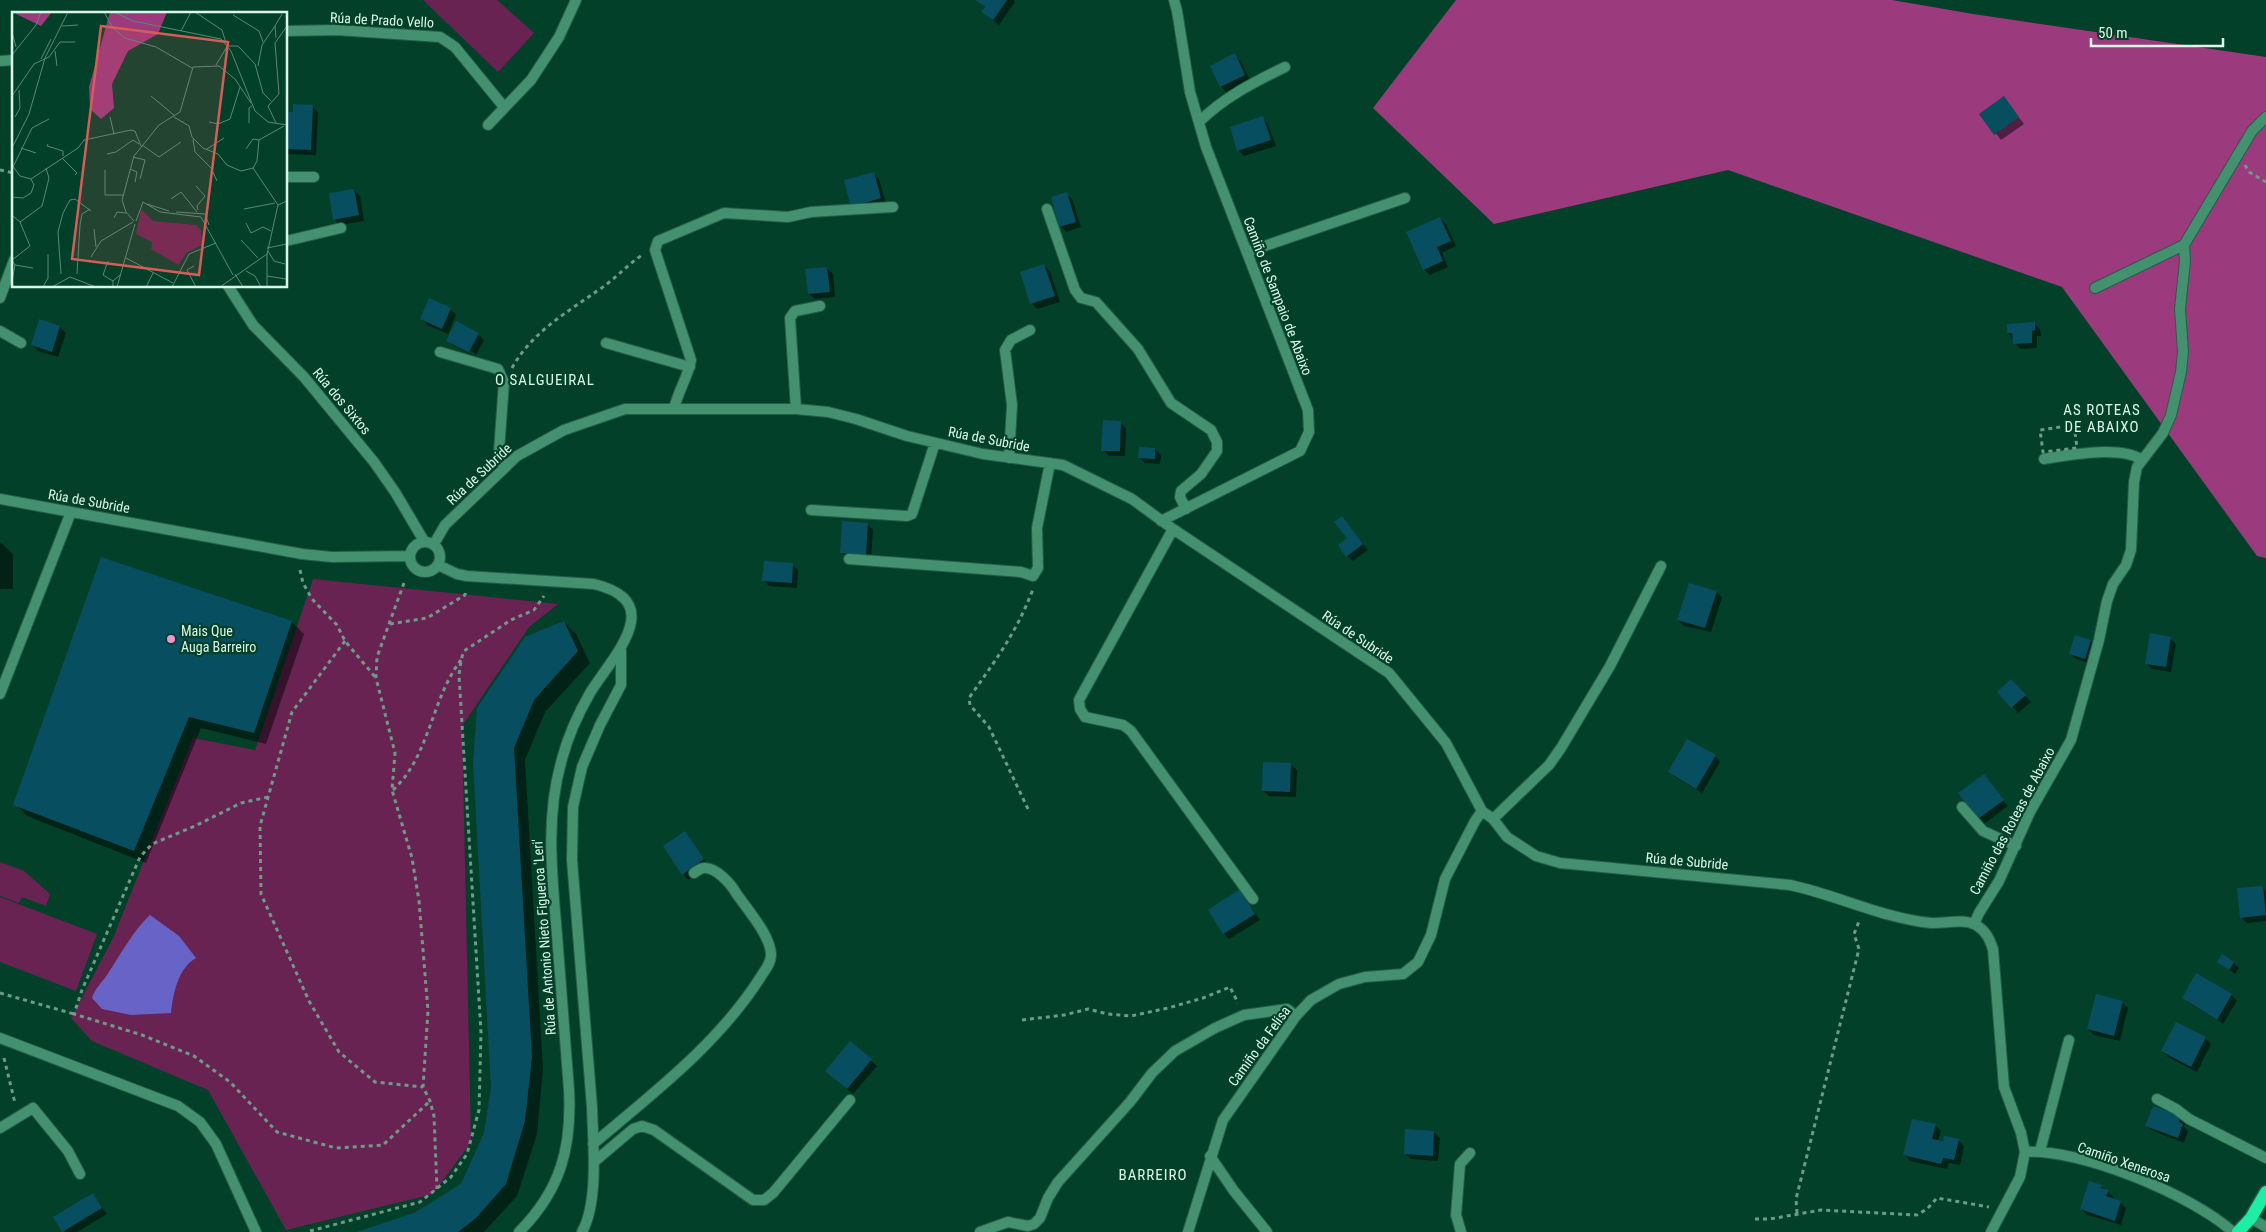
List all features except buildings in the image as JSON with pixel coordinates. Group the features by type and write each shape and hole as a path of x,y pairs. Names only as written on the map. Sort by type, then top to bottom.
{"main road":[{"path":"2238,1232 2251,1218 2266,1192"}],"street":[{"path":"488,125 531,80 559,37 576,0"},
{"name":"Camiño de Sampaio de Abaixo","path":"1161,521 1300,451 1310,432 1308,410 1206,147 1190,92 1174,0"},
{"name":"Rúa de Prado Vello","path":"288,31 337,30 440,37 454,46 504,107"},
{"path":"1199,122 1211,110 1251,84 1284,67"},
{"path":"2096,288 2184,245 2252,131 2266,117"},
{"path":"288,177 314,177"},
{"path":"1247,252 1405,198"},
{"path":"674,409 677,393 690,367 691,360 655,250 658,241 724,213 788,217 811,212 893,207"},
{"path":"1047,209 1075,290 1081,298 1096,302 1138,348 1171,402 1211,430 1216,442 1217,451 1206,466 1181,492 1180,497 1186,508"},
{"path":"288,241 341,228"},
{"name":"Camiño das Roteas de Abaixo","path":"1974,924 1999,881 2030,812 2044,790 2076,729 2113,584 2126,565 2131,550 2134,482 2137,468 2163,433 2171,415 2181,372 2183,352 2180,309 2185,261 2184,245"},
{"path":"0,298 12,265"},
{"name":"Rúa dos Sixtos","path":"229,288 253,325 304,377 374,462 429,543"},
{"path":"796,408 790,318 796,311 820,306"},
{"path":"1009,458 1012,405 1005,350 1011,340 1030,330"},
{"path":"0,331 21,343"},
{"path":"606,343 690,367"},
{"path":"440,352 498,370 502,375 504,382 499,451 504,468"},
{"name":"Rúa de Subride","path":"429,543 445,525 517,456 564,430 625,410 796,408 847,416 907,436 934,442 1009,458 1063,465 1102,482 1132,499 1161,521 1389,673 1446,743 1482,811 1493,819 1507,837 1536,856 1560,863 1790,885 1815,890 1888,914 1931,923 1961,921 1974,924"},
{"path":"811,510 907,516 912,514 934,442"},
{"path":"2044,459 2088,452 2130,454 2142,460"},
{"path":"849,559 1020,572 1033,576 1038,568 1037,528 1050,463"},
{"name":"Rúa de Subride","path":"0,499 302,554 332,557 410,556"},
{"path":"0,694 71,512"},
{"path":"1173,529 1079,700 1080,709 1085,717 1123,725 1131,731 1253,899"},
{"path":"429,543 439,550 441,558 438,565 432,571 424,572 417,570 411,564 410,556 412,549 429,543"},
{"name":"Rúa de Antonio Nieto Figueroa 'Leri'","path":"438,565 457,574 467,576 594,584 608,587 622,595 630,608 631,627 620,649 590,694 570,734 555,788 551,824 551,865 570,1124 563,1162 556,1181 546,1201 519,1232"},
{"path":"1493,819 1549,765 1561,748 1610,666 1660,566"},
{"path":"582,1232 590,1214 594,1162 592,1108 572,860 574,808 582,767 600,725 621,685 620,649"},
{"path":"1962,807 1982,831 2016,846"},
{"name":"Camiño da Felisa","path":"1188,1232 1210,1156 1223,1120 1296,1016 1312,1000 1339,984 1365,977 1403,974 1418,962 1431,935 1445,879 1482,811"},
{"path":"593,1144 672,1077 720,1029 751,992 770,962 770,946 766,936 730,884 711,869 704,868 694,872"},
{"path":"1974,924 1987,933 1993,949 2004,1087 2021,1133 2025,1152 2020,1177 1991,1232"},
{"path":"980,1232 1008,1222 1028,1226 1034,1224 1040,1218 1058,1182 1130,1102 1152,1073 1175,1051 1214,1028 1244,1015 1287,1009 1296,1016"},
{"path":"0,1038 163,1100 190,1114 204,1127 216,1144 256,1232"},
{"path":"2040,1150 2069,1040"},
{"path":"2157,1099 2176,1109 2189,1120 2266,1158"},
{"path":"594,1162 633,1129 642,1126 654,1130 753,1200 764,1200 773,1193 850,1100"},
{"path":"0,1128 33,1108 68,1151 80,1174"},
{"name":"Camiño Xenerosa","path":"2025,1152 2040,1150 2095,1164 2163,1188 2223,1223 2233,1232"},
{"path":"1461,1232 1456,1214 1460,1164 1470,1153"},
{"path":"1210,1156 1234,1192 1267,1232"},
{"path":"2251,1218 2266,1227"}],"path":[{"path":"2238,154 2249,172 2266,182"},
{"path":"502,375 509,373 531,343 551,322 598,291 626,266 657,244"},
{"path":"2074,426 2077,448 2043,452 2040,430 2074,426"},
{"path":"300,570 303,583 312,599 337,625 345,641 376,678"},
{"path":"1028,809 989,727 970,705 969,698 1010,639 1022,617 1034,586 1033,576"},
{"path":"404,583 377,657 376,678 395,753 392,790 412,858 422,924 428,1011 422,1087 430,1101 434,1116 437,1188"},
{"path":"390,624 427,618 466,595 466,589"},
{"path":"310,1231 420,1202 452,1177 467,1154 479,1110 481,1032 460,674 461,660 464,651 511,620 534,610 544,596"},
{"path":"345,641 292,712 260,826 261,894 309,1002 339,1052 375,1082 422,1087"},
{"path":"392,790 404,780 413,766 449,676 461,660"},
{"path":"74,1014 82,990 140,857 152,844 195,826 241,803 268,797"},
{"path":"1797,1214 1796,1199 1859,950 1854,934 1867,907"},
{"path":"1022,1020 1064,1015 1088,1009 1108,1014 1131,1016 1203,998 1230,987 1244,1015"},
{"path":"0,993 142,1035 194,1056 230,1082 277,1132 336,1148 383,1145 430,1101"},
{"path":"4,1058 19,1117"},
{"path":"1755,1219 1848,1210 1917,1215 1927,1209 1937,1198 1988,1207 2001,1213"}],"shaded area":[{"path":"423,0 497,0 534,33 498,72"},
{"path":"1456,0 1892,0 1973,14 2266,57 2266,558 2257,556 2062,287 1728,170 1494,224 1373,108"},
{"path":"313,579 558,604 529,627 462,726 471,1142 433,1194 286,1230 208,1090 92,1041 71,1018 113,938 193,738 255,750"},
{"path":"0,862 24,871 50,894 46,906 22,897 19,903 0,896"},
{"path":"0,897 97,934 76,991 0,962"},
{"path":"150,915 179,936 196,958 190,962 181,975 175,990 171,1013 131,1015 102,1009 92,998 95,991 132,936"}],"place":[{"name":"Mais Que Auga Barreiro","path":"171,639"}],"district":[{"name":"O SALGUEIRAL","path":"545,380"},
{"name":"AS ROTEAS DE ABAIXO","path":"2102,418"},
{"name":"BARREIRO","path":"1153,1175"}]}
